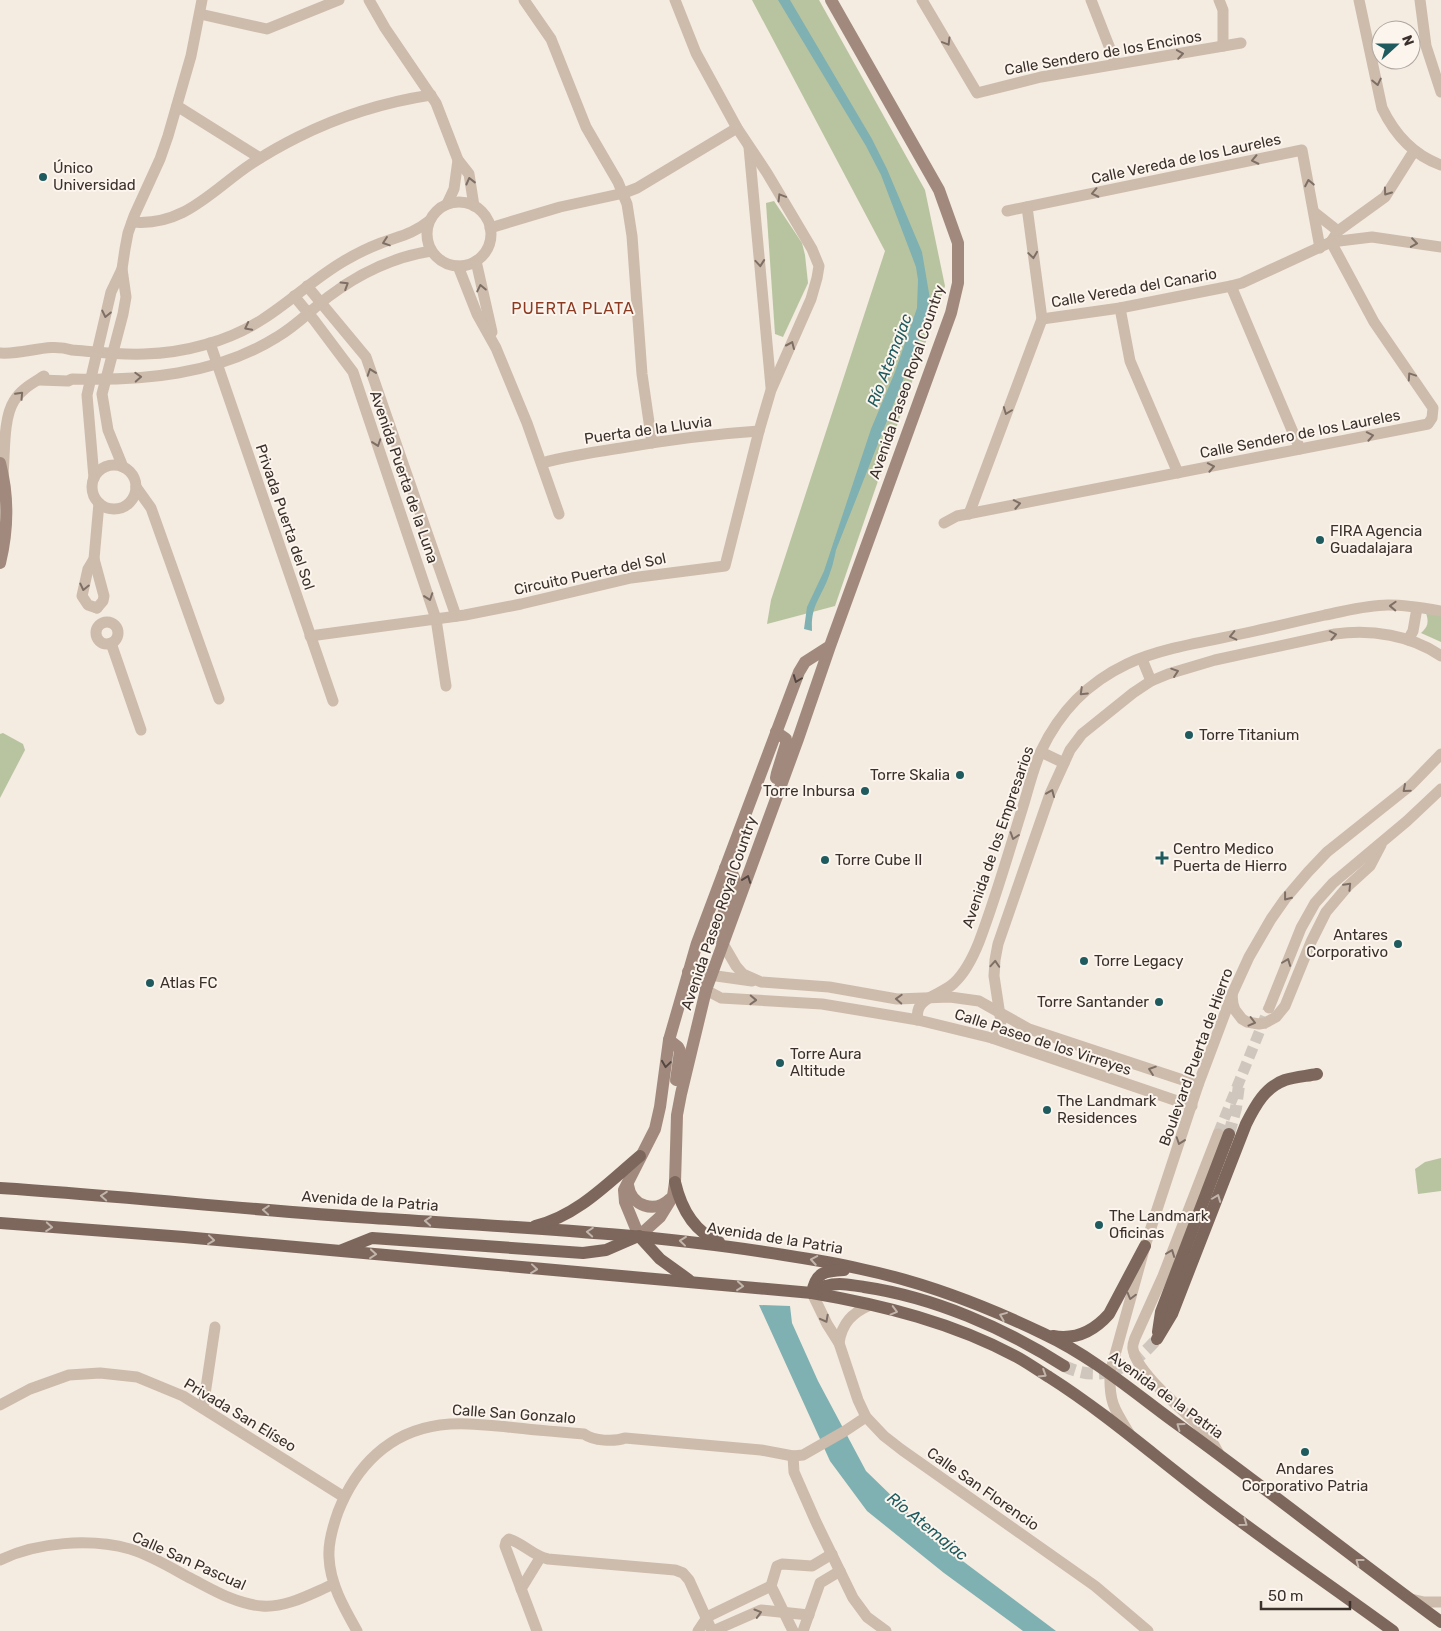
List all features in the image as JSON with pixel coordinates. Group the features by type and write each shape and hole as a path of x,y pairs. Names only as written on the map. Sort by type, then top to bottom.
{"main road":[{"path":"1224,1134 1162,1312 1157,1339 1172,1314 1246,1124 1256,1104 1265,1093 1277,1084 1286,1080 1317,1074"},
{"path":"527,1228 546,1224 574,1209 588,1200 640,1156"},
{"path":"675,1182 680,1202 690,1220 707,1236 728,1246"},
{"name":"Avenida de la Patria","path":"0,1188 367,1218 639,1236 728,1246 860,1268 913,1283 952,1296 1048,1335 1110,1373 1441,1622"},
{"path":"0,1224 340,1251 812,1293 925,1319 976,1338 1018,1358 1067,1388 1130,1434 1204,1494 1393,1631"},
{"path":"340,1251 372,1238 592,1253 606,1250 639,1236 660,1259 692,1282"},
{"path":"1048,1335 1064,1337 1080,1335 1103,1321 1109,1314 1145,1246"},
{"path":"812,1293 815,1280 825,1273 835,1270 860,1268"},
{"path":"812,1293 825,1286 841,1284 908,1296 970,1317 993,1327 1040,1350 1064,1366"}],"street":[{"path":"136,488 134,496 129,502 122,507 114,509 99,503 92,491 94,478 86,395 111,292 122,269 128,233 160,159 178,106 191,56 202,0"},
{"path":"200,14 267,28 339,0"},
{"path":"369,0 385,28 439,108 458,160 469,174 474,206"},
{"path":"524,0 551,39 586,127 624,193 632,236 642,374 652,443"},
{"name":"Circuito Puerta del Sol","path":"310,636 456,616 521,604 631,578 725,566 759,431 772,390 812,299 819,266 812,249 767,173 737,128 696,53 675,0"},
{"name":"Avenida Paseo Royal Country","path":"830,646 805,662 799,672 688,972 669,1040 660,1107 655,1129 624,1190 625,1202 639,1236 660,1217 673,1196 677,1114 706,990 947,322 958,283 958,243 940,190 832,0"},
{"path":"1091,0 1116,64"},
{"name":"Calle Sendero de los Encinos","path":"1219,0 1223,10 1223,46"},
{"path":"1360,0 1363,6 1382,108 1397,134 1408,146 1427,160 1441,165"},
{"name":"Calle Sendero de los Encinos","path":"925,1 978,93 1040,77 1241,43"},
{"path":"1420,2 1426,46 1441,92"},
{"path":"132,222 143,223 158,220 180,214 197,206 260,158 316,128 349,115 405,99 431,95"},
{"path":"178,106 260,158"},
{"path":"490,228 560,207 624,193 637,188 737,128"},
{"name":"Circuito Puerta del Sol","path":"749,145 772,390"},
{"name":"Calle Vereda de los Laureles","path":"1007,211 1302,150 1320,248"},
{"path":"1331,242 1338,230 1385,197 1414,151"},
{"path":"447,204 454,189 458,160"},
{"path":"466,202 474,206 487,219 491,238 488,247 476,261 467,265 458,266 443,262 431,251 427,242 426,231 429,221 436,210 447,204 466,202"},
{"path":"969,514 1042,319 1026,207"},
{"path":"1314,212 1338,230"},
{"path":"0,354 46,347 62,347 72,350 144,354 189,349 210,343 230,336 261,320 307,286 354,256 367,249 418,230 429,221"},
{"path":"1331,242 1372,237 1441,247"},
{"name":"Calle Vereda del Canario","path":"1042,319 1120,308 1242,283 1331,242"},
{"name":"Calle Sendero de los Laureles","path":"944,523 957,516 1428,424 1434,413 1430,404 1374,322 1331,242"},
{"path":"0,563 6,541 7,512 2,469 7,421 14,400 22,392 39,380 63,381 177,374 216,365 264,345 289,329 343,287 371,271 412,255 431,251"},
{"path":"476,261 496,348"},
{"path":"458,266 477,314 496,348 542,463 559,514"},
{"path":"122,269 126,297 124,314 102,394 108,430 123,467"},
{"name":"Avenida Puerta de la Luna","path":"307,286 366,357 456,616"},
{"path":"1230,286 1300,449"},
{"name":"Avenida Puerta de la Luna","path":"294,296 353,372 436,619 446,686"},
{"path":"1120,308 1130,361 1178,473"},
{"name":"Privada Puerta del Sol","path":"210,343 333,701"},
{"name":"Puerta de la Lluvia","path":"542,463 558,458 652,443 759,431"},
{"path":"386,471 403,465"},
{"path":"94,478 106,466 123,467 130,472 136,488 151,508 219,700"},
{"path":"97,608 103,601 104,596 94,559 99,503"},
{"path":"94,559 88,569 82,596 88,605 97,608"},
{"name":"Avenida de los Empresarios","path":"927,999 953,984 966,969 974,955 989,916 1041,752 1058,722 1083,692 1105,675 1128,663 1170,650 1352,609 1387,605 1441,612"},
{"path":"97,608 102,622"},
{"path":"1408,640 1413,631 1417,608"},
{"path":"102,622 111,622 117,628 117,637 111,643 102,643 96,637 96,628 102,622"},
{"path":"992,1038 1000,1027 1001,1012 994,976 998,944 1040,819 1070,750 1082,734 1115,706 1151,682 1168,674 1191,666 1336,634 1352,632 1378,633 1425,646 1441,656"},
{"path":"111,643 142,730"},
{"path":"1142,659 1151,682"},
{"path":"776,732 786,739 777,772 779,790"},
{"path":"1041,752 1064,763"},
{"name":"Boulevard Puerta de Hierro","path":"1130,1434 1113,1407 1110,1373 1145,1246 1198,1085 1233,992 1249,957 1271,919 1308,872 1327,852 1412,784 1441,754"},
{"path":"1269,1008 1301,928 1315,903 1333,883 1416,813 1441,789"},
{"path":"1233,992 1232,1004 1242,1019 1253,1024 1259,1024 1276,1017 1285,1006 1311,942 1326,912 1348,886 1370,866 1383,841"},
{"path":"722,942 720,924 735,882 732,873 725,868"},
{"name":"Calle Paseo de los Virreyes","path":"722,942 736,966 744,974 761,982"},
{"path":"688,972 706,990"},
{"name":"Calle Paseo de los Virreyes","path":"688,972 761,982 829,987 897,999 950,997 980,1000 1029,1029 1198,1085"},
{"name":"Calle Paseo de los Virreyes","path":"706,990 721,998 822,1004 918,1020 992,1038 1192,1106"},
{"path":"918,1020 917,1009 927,999"},
{"path":"669,1040 678,1046 680,1051 674,1097 677,1114"},
{"path":"1219,1454 1200,1427 1151,1380 1132,1348 1224,1134"},
{"path":"628,1182 632,1197 645,1206 658,1207 669,1201 673,1196"},
{"name":"Calle San Florencio","path":"812,1293 839,1343 858,1400 866,1417 890,1441 1096,1586 1148,1631"},
{"path":"839,1343 844,1326 849,1318 862,1308 870,1305"},
{"path":"203,1408 215,1327"},
{"name":"Privada San Elíseo","path":"0,1405 30,1389 69,1375 100,1373 137,1377 183,1396 344,1497"},
{"path":"866,1417 803,1455 793,1456 794,1472 853,1598 867,1617 886,1631"},
{"name":"Calle San Gonzalo","path":"357,1631 334,1584 329,1555 330,1541 344,1497 362,1468 381,1449 395,1440 426,1428 452,1424 471,1424 584,1434 589,1438 618,1441 625,1438 761,1450 793,1456"},
{"path":"537,1631 505,1546 509,1539 514,1540 540,1558 675,1570 683,1573 712,1631 761,1610 809,1615"},
{"name":"Calle San Pascual","path":"0,1560 9,1555 38,1547 73,1543 108,1545 131,1549 233,1599 263,1606 282,1604 302,1598 334,1584"},
{"path":"794,1631 771,1586 777,1566 782,1564 812,1566 832,1554"},
{"path":"521,1588 540,1558"},
{"path":"803,1631 820,1584 840,1571"},
{"path":"698,1631 711,1615 771,1586"},
{"path":"1409,1598 1424,1602 1441,1602"}],"green space":[{"path":"752,0 819,0 925,190 945,286 835,606 767,624 771,600 885,251"},
{"path":"774,201 802,243 808,283 783,337 775,334 766,203"},
{"path":"1426,613 1441,615 1441,642 1421,633 1427,624"},
{"path":"3,733 23,744 25,750 0,798 0,734"},
{"path":"1441,1158 1441,1191 1418,1194 1415,1169 1425,1162"}],"water":[{"path":"778,0 790,0 872,139 887,169 922,252 930,299 922,332 836,550 827,581 816,605 812,631 804,629 807,607 824,571 871,429 895,372 917,308 918,280 916,267 881,175 866,146"},
{"path":"759,1305 790,1306 792,1323 818,1381 866,1471 932,1538 1056,1631 1023,1631 944,1573 867,1511 830,1461"}],"tunnel":[{"path":"1218,1134 1269,1008"},
{"path":"1229,1134 1236,1108 1239,1085"},
{"path":"1064,1366 1091,1373 1115,1370 1137,1358 1157,1339"}],"place":[{"name":"Único Universidad","path":"43,177"},
{"name":"FIRA Agencia Guadalajara","path":"1320,540"},
{"name":"Torre Titanium","path":"1189,735"},
{"name":"Torre Skalia","path":"960,775"},
{"name":"Torre Inbursa","path":"865,791"},
{"name":"Centro Medico Puerta de Hierro","path":"1162,858"},
{"name":"Torre Cube II","path":"825,860"},
{"name":"Antares Corporativo","path":"1398,944"},
{"name":"Torre Legacy","path":"1084,961"},
{"name":"Atlas FC","path":"150,983"},
{"name":"Torre Santander","path":"1159,1002"},
{"name":"Torre Aura Altitude","path":"780,1063"},
{"name":"The Landmark Residences","path":"1047,1110"},
{"name":"The Landmark Oficinas","path":"1099,1225"},
{"name":"Andares Corporativo Patria","path":"1305,1452"}],"district":[{"name":"PUERTA PLATA","path":"573,308"}],"water label":[{"name":"Río Atemajac","path":"889,360"},
{"name":"Río Atemajac","path":"928,1526"}]}
